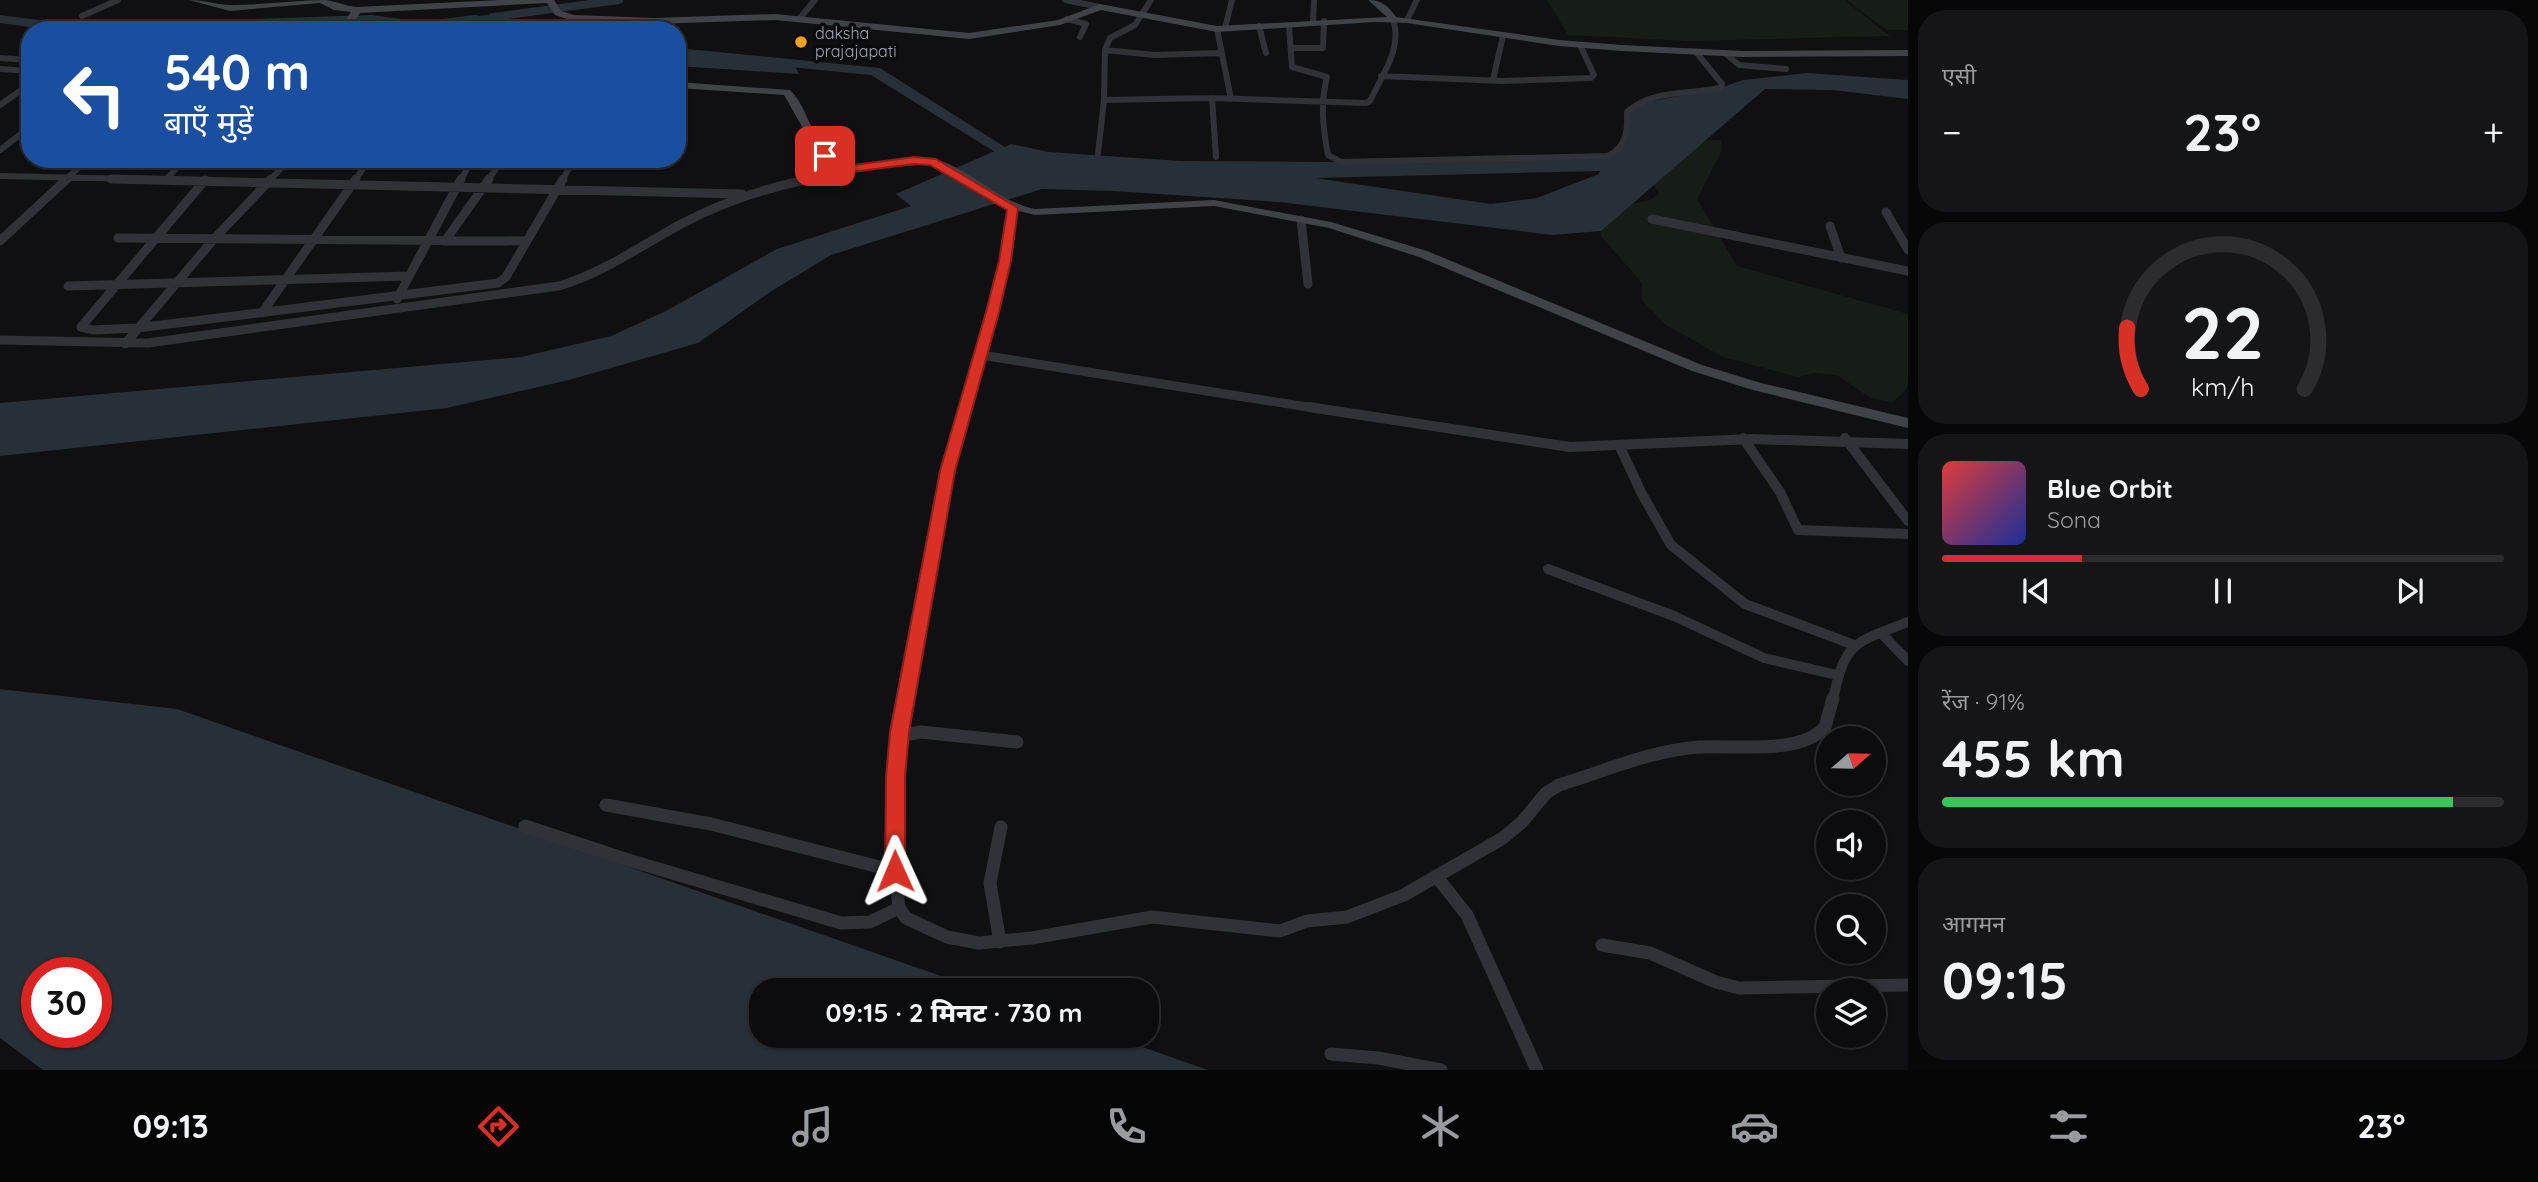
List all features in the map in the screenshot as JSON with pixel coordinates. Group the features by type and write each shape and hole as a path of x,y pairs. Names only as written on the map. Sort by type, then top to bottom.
{"street":[{"path":"97,0 109,4"},
{"path":"82,16 118,0"},
{"path":"193,0 230,8 321,0 337,8 356,12 528,1 552,3 563,16 573,18 638,21 764,16 969,36 1067,19 1100,8"},
{"path":"421,7 429,0"},
{"path":"799,19 815,0"},
{"path":"1065,0 1221,28 1393,19 1580,45 1725,53 1906,54"},
{"path":"1098,154 1104,100 1105,50 1110,38 1129,31 1144,15 1151,0"},
{"path":"1231,99 1222,53 1221,28 1233,0"},
{"path":"1313,22 1314,0"},
{"path":"1104,100 1231,99 1322,104 1366,103 1398,36 1393,19 1385,8 1371,0"},
{"path":"1407,20 1417,0"},
{"path":"350,21 356,12"},
{"path":"1067,19 1087,25 1080,37"},
{"path":"1293,48 1323,48 1324,21"},
{"path":"1259,26 1266,54"},
{"path":"1289,26 1294,68 1327,76 1322,122 1328,155 1340,162 1608,156 1618,150 1625,138 1629,127 1627,112 1631,107 1654,98 1720,88 1722,84 1696,52"},
{"path":"1493,80 1503,36"},
{"path":"1381,76 1493,80 1591,78 1594,75 1580,45"},
{"path":"1105,50 1154,55 1222,53"},
{"path":"1725,53 1739,65 1786,69"},
{"path":"0,58 21,59"},
{"path":"0,69 21,70"},
{"path":"686,86 787,92 825,156 846,167 860,169"},
{"path":"0,105 21,90"},
{"path":"1212,99 1216,157"},
{"path":"0,150 21,134"},
{"path":"0,340 125,344 391,310 576,282 678,225 746,194 785,183 923,160 945,168 1010,207 1035,212 1162,207 1202,214 1251,212 1366,234 1423,254 1697,368 1758,387 1908,423"},
{"path":"0,241 79,168"},
{"path":"166,179 178,168"},
{"path":"125,344 212,240 281,168"},
{"path":"262,313 364,168"},
{"path":"391,310 467,168"},
{"path":"445,241 497,168"},
{"path":"205,180 81,327 93,330 137,328 498,283 506,276 569,168"},
{"path":"0,176 746,194"},
{"path":"1010,207 1005,261 948,471 899,736 895,871 899,908 912,922 947,937 967,942 1000,942 1152,917 1187,919 1276,932 1307,921 1341,919 1377,907 1503,838 1522,822 1546,793 1559,785 1654,755 1684,749 1782,746 1820,733 1826,723 1837,675 1854,645 1908,622"},
{"path":"1886,212 1908,250"},
{"path":"1652,219 1908,271"},
{"path":"1301,220 1308,284"},
{"path":"1830,226 1841,258"},
{"path":"118,238 526,242"},
{"path":"68,286 409,276"},
{"path":"981,355 1551,446 1572,448 1743,438 1845,438 1908,444"},
{"path":"1743,438 1780,492 1798,530 1908,534"},
{"path":"1845,438 1908,521"},
{"path":"1619,445 1642,494 1671,545 1745,604 1854,645"},
{"path":"1548,569 1674,616 1764,658 1837,675"},
{"path":"1881,632 1908,661"},
{"path":"899,736 915,732 1017,742"},
{"path":"606,805 711,824 895,871"},
{"path":"525,826 625,859 841,923 870,922 899,908"},
{"path":"1000,942 990,883 1001,827"},
{"path":"1436,876 1467,915 1537,1070"},
{"path":"1602,945 1629,947 1656,954 1713,983 1739,988 1908,985"},
{"path":"1331,1054 1378,1058 1441,1070"}],"shaded area":[{"path":"1547,0 1844,0 1890,36 1689,41 1568,35"},
{"path":"1847,0 1908,0 1908,30 1886,30"},
{"path":"509,14 487,21 459,21 473,16"},
{"path":"686,56 793,63 799,74 686,67"},
{"path":"1807,73 1908,80 1908,99 1833,90 1765,89 1601,231 1552,235 1279,202 1042,189 831,255 770,292 698,343 569,380 447,408 0,456 0,403 521,357 611,336 666,311 777,249 911,206 896,194 1011,144 1049,152 1180,161 1330,162 1610,157 1627,131 1628,108 1717,89 1743,80","holes":["1600,171 1599,174 1537,198 1491,204 1315,178"]},
{"path":"1721,140 1722,150 1697,199 1737,266 1908,314 1908,381 1906,390 1892,403 1869,397 1837,375 1813,373 1798,377 1723,357 1666,325 1642,300 1642,283 1601,236 1599,222 1619,207 1650,200 1659,194 1649,178 1697,141"},
{"path":"0,689 177,709 947,978 749,978 749,1048 1145,1048 1208,1070 43,1070 0,1038"}],"waterway":[{"path":"493,17 619,0"},
{"path":"0,19 21,22"},
{"path":"459,21 475,19"},
{"path":"312,21 386,21"},
{"path":"686,53 875,71 1000,149"}],"place":[{"name":"daksha prajajapati","path":"801,42"}],"route":[{"path":"825,156 852,169 923,160 932,162 1013,208 1005,261 948,471 923,596 899,732 895,871"}]}
